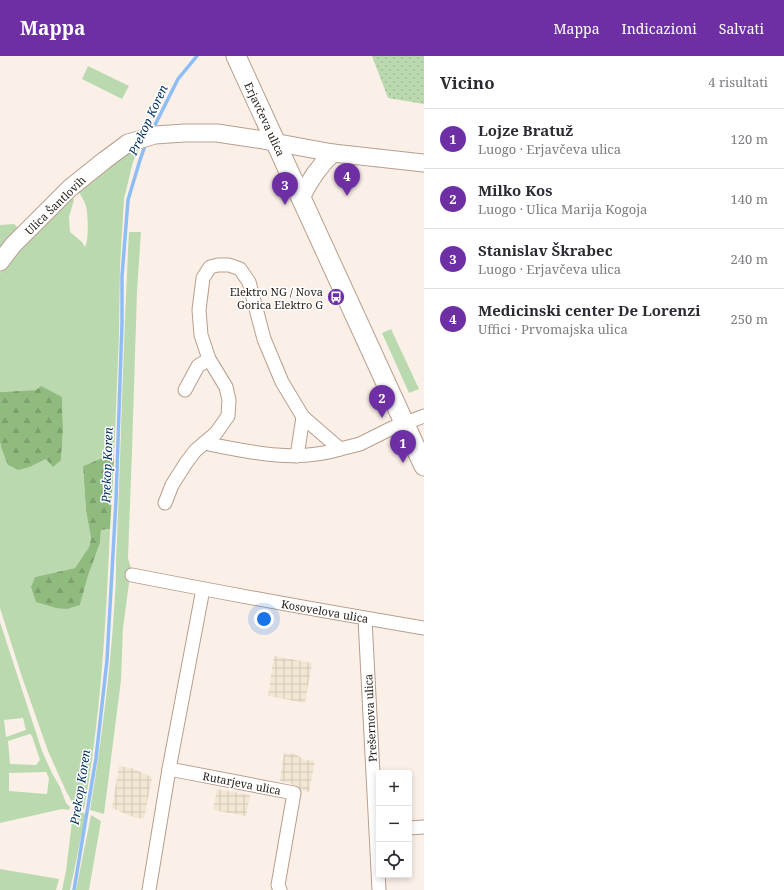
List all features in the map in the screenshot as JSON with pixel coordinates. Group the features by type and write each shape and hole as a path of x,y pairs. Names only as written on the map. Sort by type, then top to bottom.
{"main road":[{"name":"Erjavčeva ulica","path":"236,56 424,466"}],"street":[{"name":"Ulica Šantlovih","path":"0,262 13,245 70,188 104,160 128,143 155,135 217,133 333,153 424,163"},
{"path":"301,198 315,172 333,153"},
{"path":"165,504 172,485 186,463 195,451 216,433 228,416 229,400 226,387 209,358 201,335 199,310 203,278 210,266 229,265 240,269 249,282 264,338 282,382 303,416 340,449"},
{"path":"185,390 198,366 209,358"},
{"path":"297,456 303,416"},
{"path":"204,443 254,453 297,456 328,452 360,444 405,423 424,416"},
{"name":"Kosovelova ulica","path":"132,575 365,619 424,628"},
{"path":"149,890 169,769 203,589"},
{"name":"Prešernova ulica","path":"365,619 376,812"},
{"name":"Rutarjeva ulica","path":"169,769 294,793 279,888"},
{"path":"412,828 424,827"},
{"name":"Prešernova ulica","path":"377,842 379,890"}],"shaded area":[{"path":"274,656 312,663 305,703 268,696"},
{"path":"284,753 295,754 305,760 315,761 309,792 300,790 290,783 280,781"},
{"path":"119,766 131,768 152,777 144,819 133,817 112,808"},
{"path":"217,789 250,795 246,816 213,810"}],"green space":[{"path":"372,56 424,56 424,104 388,98"},
{"path":"88,66 129,86 122,99 82,79"},
{"path":"139,149 133,162 124,199 120,266 114,458 102,458 83,466 86,511 91,538 89,547 75,568 35,577 80,605 88,576 100,543 101,530 110,529 107,599 99,704 84,809 74,806 48,751 0,608 0,442 1,447 32,466 46,459 61,460 63,430 62,397 36,390 0,392 0,273 53,215 72,197 74,200 69,217 70,232 82,242 85,247 88,233 87,210 77,189 123,155"},
{"path":"14,224 18,228 0,249 0,225"},
{"path":"129,232 141,232 137,291 128,558 131,568 123,628 121,680 104,814 90,810 106,702 116,582"},
{"path":"391,329 419,389 409,393 382,333"},
{"path":"41,386 62,397 63,430 61,460 53,467 46,459 32,466 19,470 8,465 1,447 0,392 36,390"},
{"path":"102,458 114,458 110,529 101,530 100,543 88,576 80,605 67,609 56,608 36,602 31,587 35,577 75,568 89,547 91,538 86,511 83,466"},
{"path":"0,622 42,751 60,787 66,803 70,807 69,810 62,809 0,823","holes":["23,718 26,730 6,737 4,720","30,734 40,760 36,765 10,764 8,741","46,772 49,778 47,794 9,791 9,773"]},
{"path":"76,811 86,814 70,890 62,890 66,871 73,813"},
{"path":"91,815 101,821 89,890 76,890"},
{"path":"0,869 59,879 56,890 0,890"}],"waterway":[{"name":"Prekop Koren","path":"152,131 178,79 197,56"},
{"name":"Prekop Koren","path":"74,890 96,758 107,660 116,500 122,323 122,276 128,200 146,143"}],"place":[{"name":"Medicinski center De Lorenzi","path":"347,196"},
{"name":"Stanislav Škrabec","path":"285,205"},
{"name":"Elektro NG / Nova Gorica Elektro G","path":"336,297"},
{"name":"Milko Kos","path":"382,418"},
{"name":"Lojze Bratuž","path":"403,463"}]}
